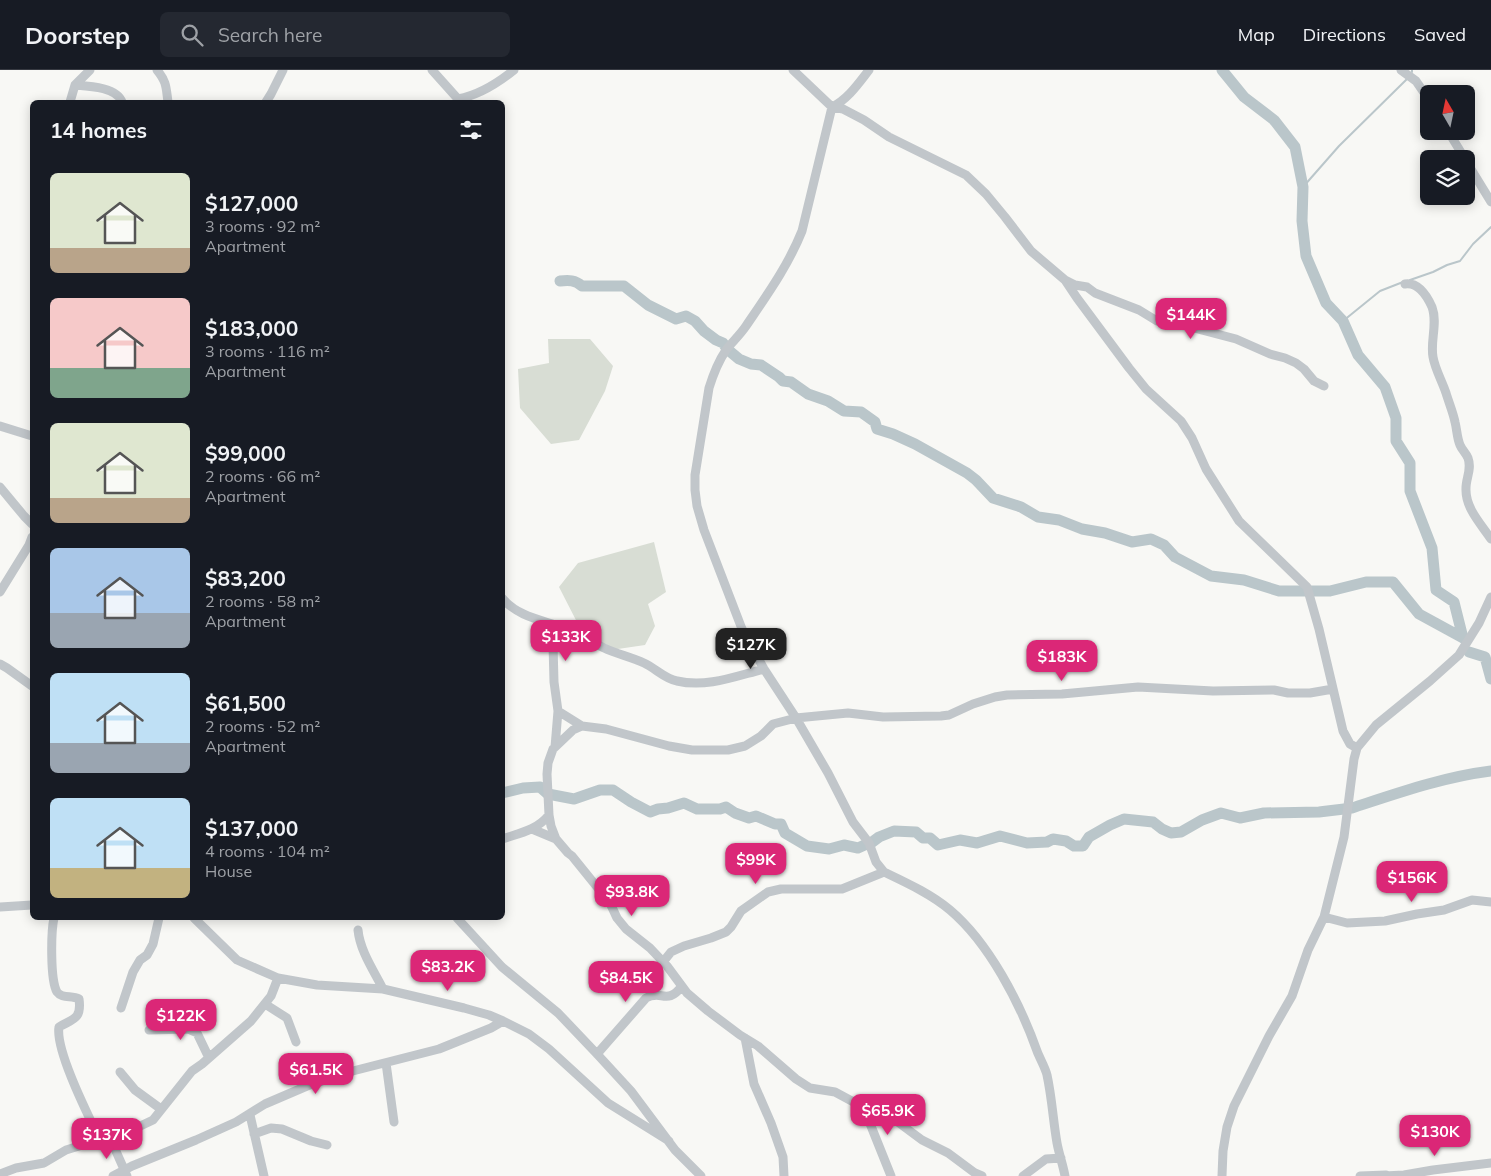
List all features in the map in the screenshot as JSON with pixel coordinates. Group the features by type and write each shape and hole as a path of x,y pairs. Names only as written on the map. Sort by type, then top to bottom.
{"street":[{"path":"71,100 75,85 90,70"},
{"path":"157,70 167,86 168,100"},
{"path":"267,100 283,70"},
{"path":"432,70 458,99 490,87 514,70"},
{"path":"793,70 832,107 843,109 864,120 889,137 966,175 999,209 1031,251 1065,280 1075,285 1087,287 1111,301 1139,310 1157,321 1175,323 1236,339 1270,354 1296,362 1314,381 1324,386"},
{"path":"869,70 854,89 832,107 802,231 797,244 782,273 737,339 727,349 712,378 695,475 697,506 736,615 764,669 796,718 853,822 869,843 876,862 884,872 920,890 949,909 972,931 988,952 1024,1018 1046,1074 1065,1176"},
{"path":"1401,70 1416,81 1420,87"},
{"path":"75,85 97,87 112,92 122,100"},
{"path":"1475,176 1491,202"},
{"path":"1065,280 1146,389 1181,422 1192,438 1206,469 1239,522 1307,587 1343,731 1350,744 1357,748"},
{"path":"1405,284 1409,283 1420,289 1432,307 1434,315 1433,357 1460,444 1468,457 1470,468 1466,494 1471,510 1491,539"},
{"path":"0,426 30,435"},
{"path":"0,487 30,522"},
{"path":"0,592 30,542"},
{"path":"1222,1176 1223,1151 1227,1127 1234,1106 1269,1036 1292,996 1308,950 1324,917 1344,837 1357,748 1376,725 1430,681 1459,654 1479,623 1491,597"},
{"path":"505,601 518,611 587,638 608,650 646,664 677,681 694,683 713,682 764,669"},
{"path":"545,622 553,644 554,682 558,711 555,747 548,763 547,774 549,815 556,838 610,903 617,918 626,929 650,948 692,998 708,1012 758,1046 810,1088 835,1092 861,1106 887,1114 922,1140 982,1176"},
{"path":"0,664 30,685"},
{"path":"558,711 582,726 606,729 669,746 692,750 728,750 745,746 761,736 773,724 796,718 848,712 883,717 941,716 949,715 995,697 1008,695 1062,694 1138,687 1213,691 1274,690 1288,693 1310,693 1333,689"},
{"path":"555,747 573,730 582,726"},
{"path":"505,838 532,829 542,823 549,815"},
{"path":"532,829 556,838"},
{"path":"663,962 671,952 677,949 726,932 741,911 768,892 781,889 842,889 884,872"},
{"path":"1324,917 1348,923 1385,921 1444,910 1472,900 1491,902"},
{"path":"0,907 30,905"},
{"path":"54,920 52,948 57,992 62,996 75,997 79,1003 77,1016 74,1021 60,1027 60,1042 78,1094 100,1140"},
{"path":"121,1008 133,972 140,960 147,955 153,944 159,920"},
{"path":"196,920 237,960 278,978 316,985 383,990 464,1008 503,1021 529,1034 560,1058 608,1103 669,1142"},
{"path":"459,920 502,966 558,1013 597,1054 631,1092 669,1142 701,1176"},
{"path":"358,930 363,950 383,990"},
{"path":"5,1174 16,1168 44,1163 66,1150 145,1125 153,1120 192,1071 251,1021 271,996 278,978"},
{"path":"597,1054 646,998 655,995 671,996 682,986"},
{"path":"265,1004 287,1018 296,1042"},
{"path":"113,1176 126,1173 250,1115 265,1104 307,1086 345,1073 439,1049 492,1028 503,1021"},
{"path":"149,1030 188,1029 194,1031 197,1033 209,1058"},
{"path":"745,1038 754,1084 783,1157 784,1176"},
{"path":"386,1063 394,1122"},
{"path":"120,1072 135,1090 161,1109"},
{"path":"861,1106 892,1176"},
{"path":"250,1115 264,1176"},
{"path":"254,1134 271,1128 282,1129 310,1141 327,1144"},
{"path":"113,1136 115,1149 126,1173"},
{"path":"1023,1176 1046,1159 1061,1158"},
{"path":"1360,1176 1404,1175 1491,1163"}],"shaded area":[{"path":"548,339 590,339 613,366 605,391 579,440 551,444 520,408 518,369 549,363"},
{"path":"654,542 666,592 648,604 655,626 645,645 611,650 580,628 559,587 578,563"}],"waterway":[{"path":"1222,70 1244,97 1274,120 1295,147 1303,187 1302,221 1306,256 1326,303 1343,321 1358,355 1385,387 1396,418 1396,441 1410,463 1410,491 1432,548 1436,590 1454,602 1463,638"},
{"path":"1303,187 1339,146 1407,79"},
{"path":"1410,280 1460,261 1473,244 1491,227"},
{"path":"560,281 572,281 582,286 624,286 648,305 676,319 686,316 695,321 716,340 723,343 739,359 751,364 761,365 783,381 791,382 808,394 828,401 844,411 861,412 875,422 877,429 915,444 967,473 993,498 1021,507 1038,517 1059,520 1082,529 1105,533 1132,542 1151,539 1164,545 1175,557 1211,576 1244,580 1279,591 1330,591 1366,582 1393,582 1419,614 1463,638"},
{"path":"1343,321 1380,291 1403,282"},
{"path":"1469,652 1485,657 1491,679"},
{"path":"1352,808 1438,781 1491,771"},
{"path":"505,792 523,788 540,787 548,794 574,799 600,790 613,790 650,812 684,803 697,809 720,809 726,807 735,813 749,818 756,816 775,824 781,824 785,833 807,846 829,849 844,845 858,848 894,831 916,832 923,838 930,838 938,845 960,840 977,843 1000,836 1027,843 1047,842 1053,839 1066,841 1074,846 1083,846 1089,837 1124,819 1153,822 1171,833 1181,832 1202,820 1221,813 1240,818 1264,813 1319,812 1344,809"}]}
